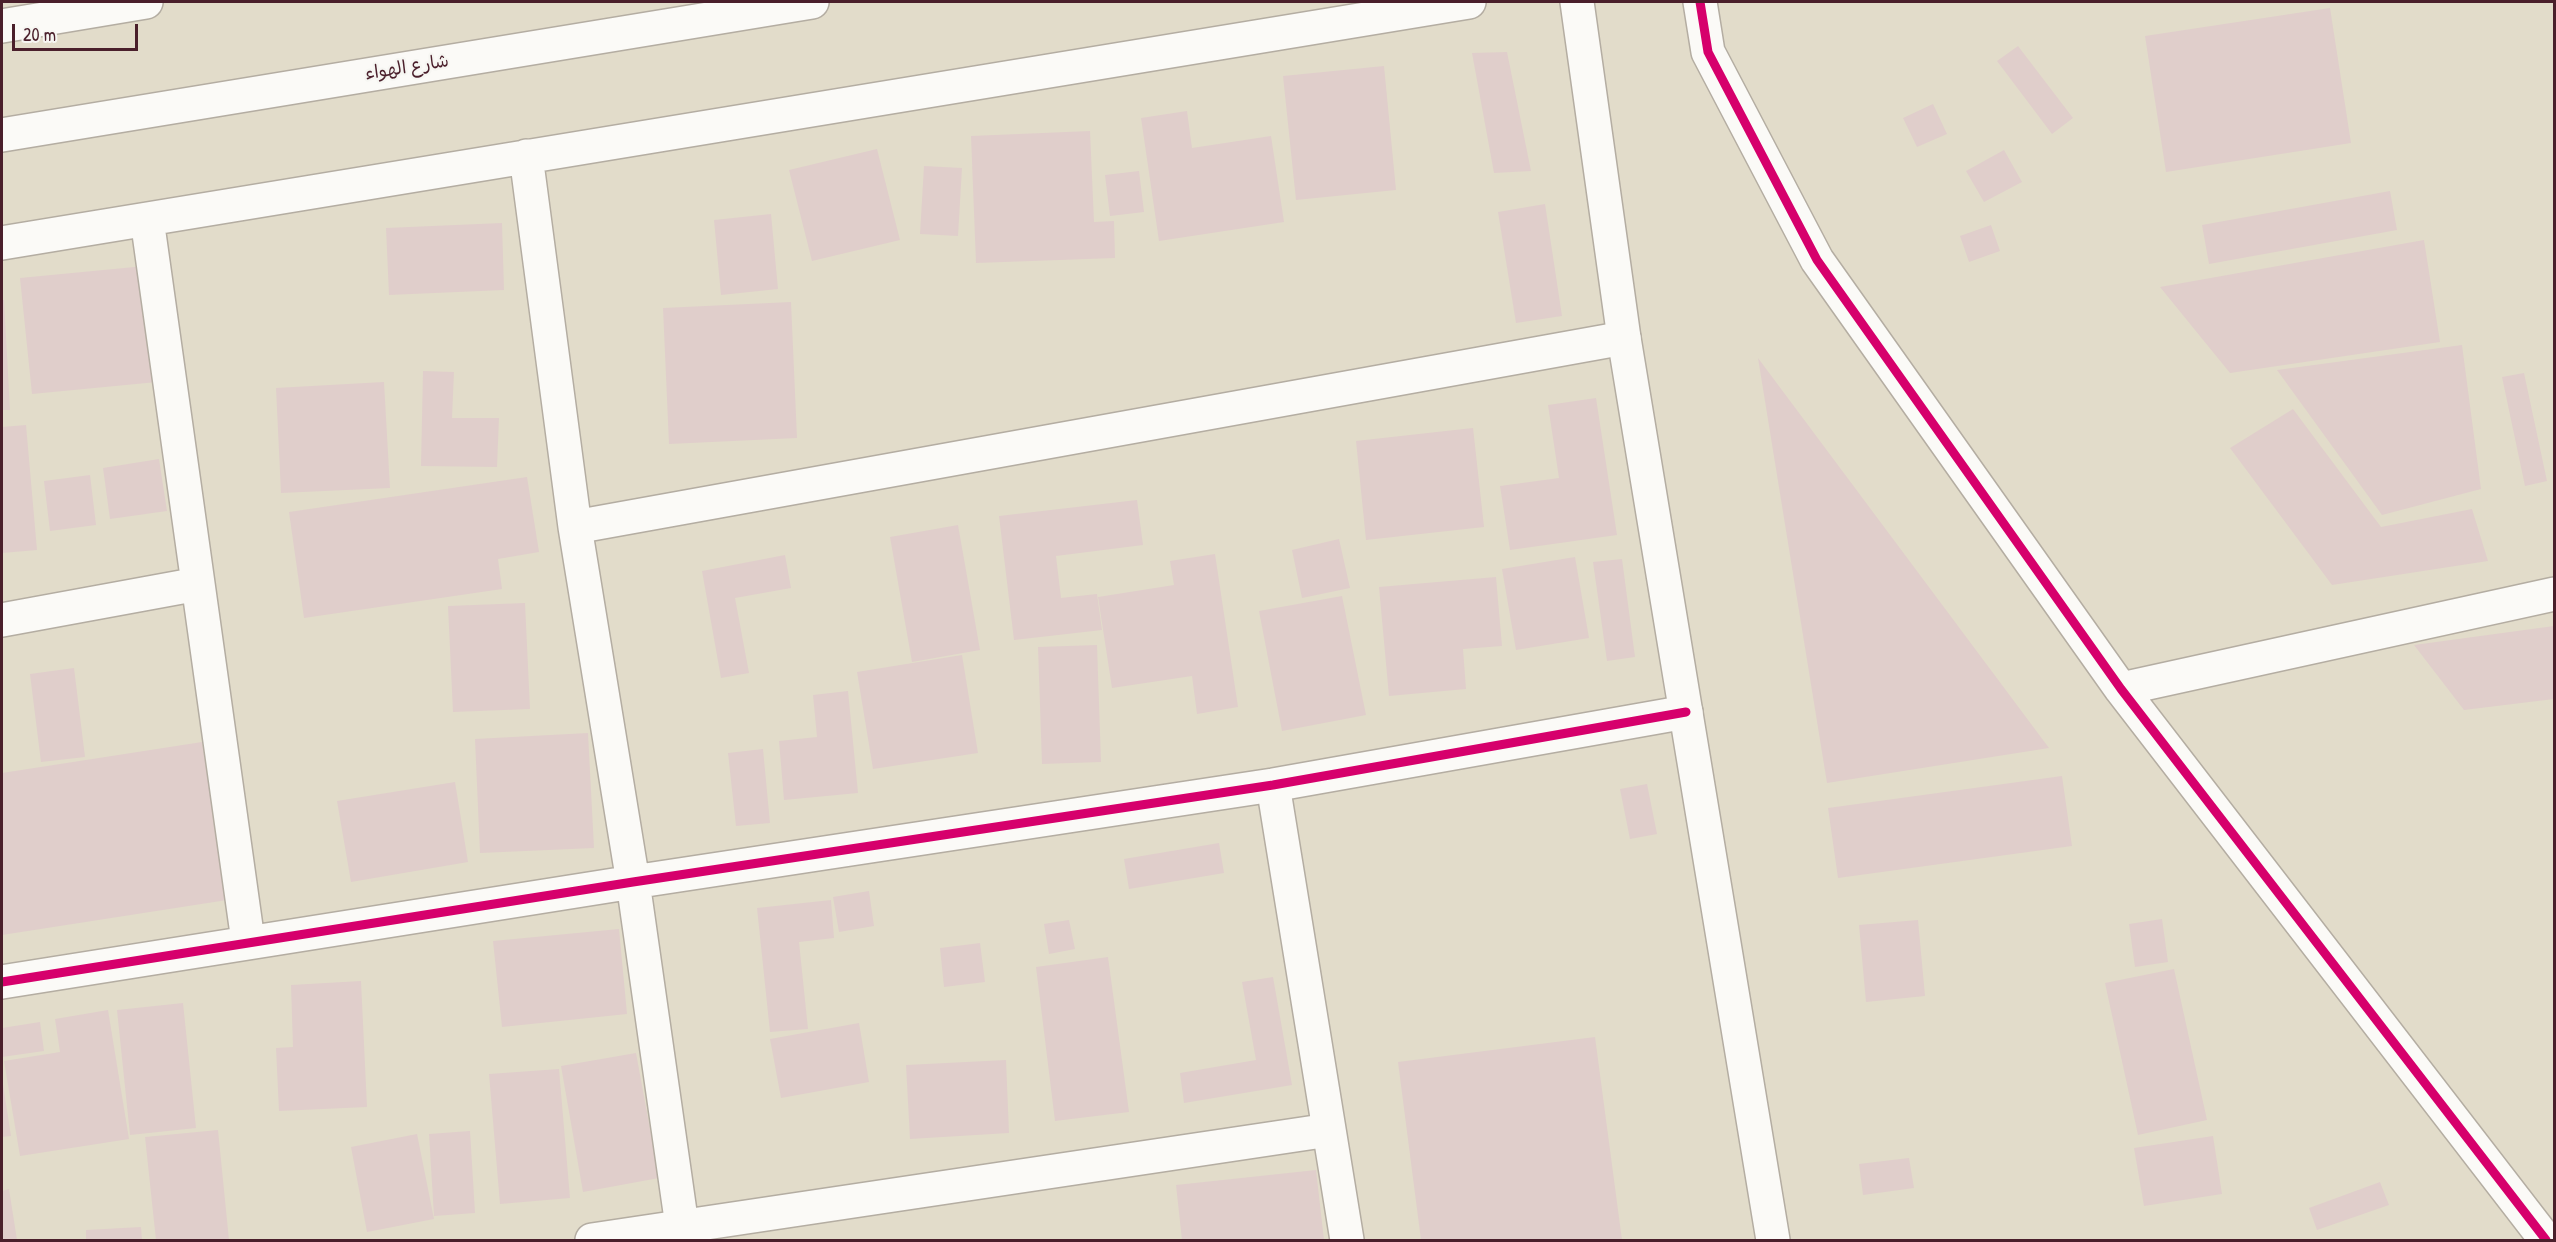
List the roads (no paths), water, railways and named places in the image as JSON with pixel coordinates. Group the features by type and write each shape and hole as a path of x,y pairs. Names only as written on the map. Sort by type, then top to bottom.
{"main road":[{"path":"2,26 146,2"},
{"name":"شارع الهواء","path":"2,135 812,2"},
{"path":"2,243 1469,2"},
{"path":"1577,2 1624,338 1773,1240"},
{"path":"1700,2 1708,52 1817,260 2121,689 2546,1240"},
{"path":"526,156 575,527 633,882 683,1234"},
{"path":"147,219 248,941"},
{"path":"575,527 1624,338"},
{"path":"2,620 198,584"},
{"path":"2121,689 2554,594"},
{"path":"2,982 248,941 1273,785 1686,712"},
{"path":"1273,785 1347,1240"},
{"path":"592,1240 683,1234 1329,1130"}]}
